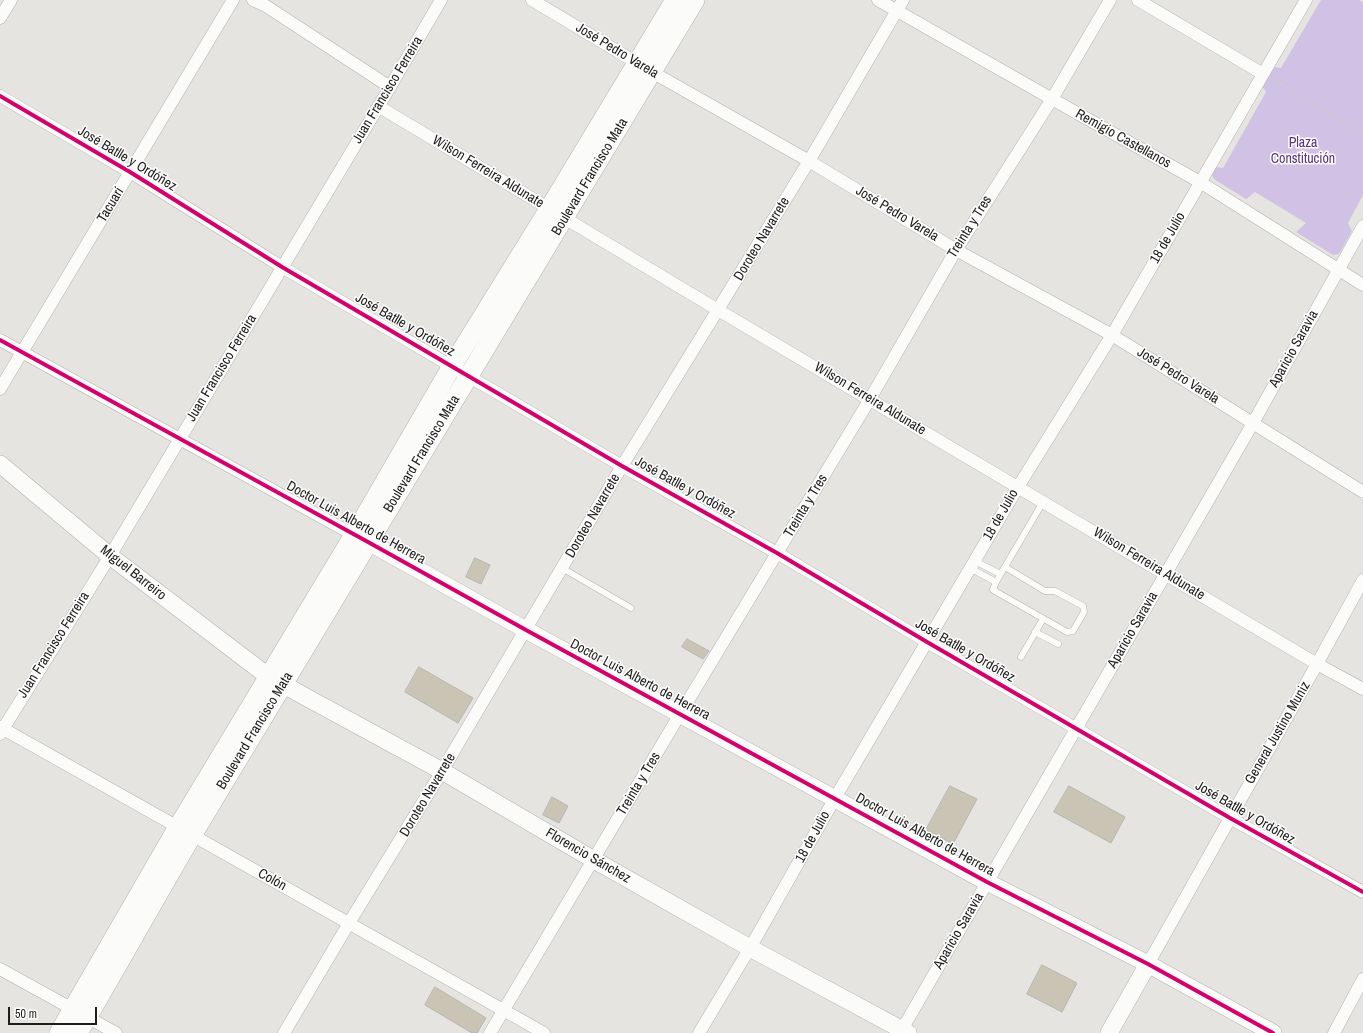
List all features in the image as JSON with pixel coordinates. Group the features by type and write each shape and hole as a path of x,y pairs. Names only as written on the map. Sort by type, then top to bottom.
{"main road":[{"name":"Boulevard Francisco Mata","path":"361,538 469,376 557,214 644,67 675,0"},
{"name":"Boulevard Francisco Mata","path":"644,67 695,0"},
{"name":"Boulevard Francisco Mata","path":"59,1033 80,1020 185,831 361,538 452,366 557,214"}],"street":[{"path":"0,18 12,0"},
{"name":"Tacuarí","path":"0,389 233,0"},
{"path":"253,0 266,6 390,87"},
{"name":"Juan Francisco Ferreira","path":"1,730 110,556 390,87 440,0"},
{"name":"José Pedro Varela","path":"532,0 644,67 809,161 956,250 1112,335 1363,492"},
{"name":"Remigio Castellanos","path":"878,0 900,5 1052,99 1200,182 1363,285"},
{"name":"Treinta y Tres","path":"490,1033 870,399 956,250 1052,99 1110,0"},
{"path":"1138,0 1263,74"},
{"name":"18 de Julio","path":"700,1033 972,564 1112,335 1306,0"},
{"name":"Doroteo Navarrete","path":"284,1033 442,771 622,466 809,161 900,5"},
{"name":"José Batlle y Ordóñez","path":"0,96 130,172 282,266 622,466 777,553 1230,818 1363,892"},
{"name":"Wilson Ferreira Aldunate","path":"378,106 718,310 1317,664 1363,689"},
{"name":"Aparicio Saravia","path":"903,1032 987,882 1253,423 1363,226"},
{"name":"Doctor Luis Alberto de Herrera","path":"0,340 987,882 1148,964 1273,1033"},
{"name":"Miguel Barreiro","path":"0,464 110,556 276,681"},
{"name":"General Justino Muniz","path":"1110,1033 1363,580"},
{"name":"Florencio Sánchez","path":"276,681 442,771 594,860 903,1032"},
{"name":"Colón","path":"1,730 185,831 544,1033"},
{"path":"0,969 80,1020 116,1033"},
{"path":"1334,1033 1363,979"}],"lane":[{"path":"1005,567 1045,590 1055,590 1083,606 1085,609 1084,612 1073,631 1070,633 1067,632 994,590 994,586 1000,574 1043,502"},
{"path":"972,564 1000,574"},
{"path":"972,564 996,582"},
{"path":"562,568 631,608"},
{"path":"1021,657 1043,618"},
{"path":"1035,632 1058,644"}],"path":[{"path":"1263,74 1363,134"}],"green space":[{"name":"Plaza Constitución","path":"1321,0 1359,0 1363,2 1363,195 1348,223 1352,231 1339,254 1333,255 1296,232 1306,223 1255,192 1246,199 1214,179 1212,175 1216,167 1223,168 1266,92 1262,86 1274,67 1281,68"}],"building":[{"path":"475,558 490,565 481,584 466,577"},
{"path":"687,639 709,651 703,659 682,647"},
{"path":"419,667 473,698 458,723 405,692"},
{"path":"950,786 977,799 953,844 926,830"},
{"path":"1069,786 1125,817 1111,843 1054,812"},
{"path":"552,797 568,806 559,823 543,815"},
{"path":"1042,965 1077,983 1062,1012 1027,994"},
{"path":"435,987 486,1018 477,1033 472,1033 425,1005"}],"cycle path":[{"path":"0,96 130,172 282,267 622,466 777,553 1230,818 1363,892"},
{"path":"0,340 987,882 1148,964 1273,1033"}]}
